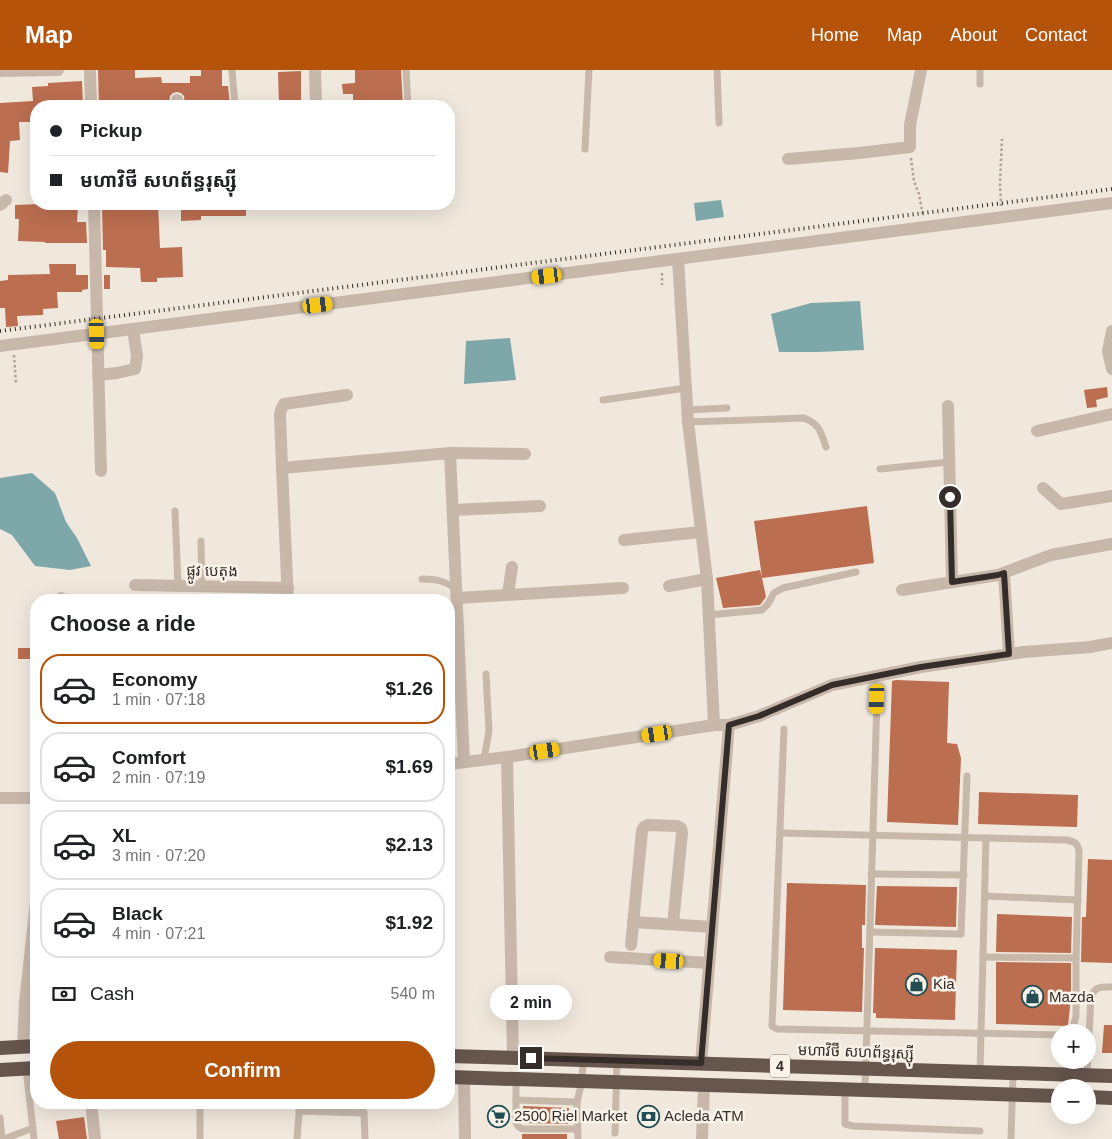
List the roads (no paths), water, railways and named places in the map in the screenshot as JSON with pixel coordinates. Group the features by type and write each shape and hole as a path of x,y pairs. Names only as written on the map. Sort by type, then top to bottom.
{"highway":[{"path":"0,1048 30,1047"},
{"name":"មហាវិថី សហព័ន្ធរុស្ស៊ី","path":"455,1056 1112,1076"},
{"path":"0,1070 30,1068"},
{"name":"4","path":"455,1077 1051,1096"},
{"path":"1096,1097 1112,1098"}],"street":[{"path":"0,71 58,70"},
{"path":"90,70 91,100"},
{"path":"315,70 316,100"},
{"path":"788,159 910,147 910,125 921,70"},
{"path":"6,345 1112,204"},
{"path":"94,210 101,471"},
{"path":"678,259 687,416 707,579 714,725"},
{"path":"98,375 117,373 135,368 138,356 133,329"},
{"path":"1112,331 1108,352 1112,369"},
{"path":"288,594 281,410 284,404 347,394"},
{"path":"948,406 952,582"},
{"path":"1037,431 1112,414"},
{"path":"282,468 450,453 525,454"},
{"path":"450,453 457,593 455,632"},
{"path":"1043,488 1061,504 1112,496"},
{"path":"453,510 540,506"},
{"path":"624,540 701,532"},
{"path":"902,590 998,575 1050,555 1112,544"},
{"path":"508,594 512,567"},
{"path":"1004,573 1009,654"},
{"path":"669,586 707,579"},
{"name":"ផ្លូវ បេតុង","path":"135,585 202,587 288,594"},
{"path":"457,593 508,594 623,588"},
{"path":"455,763 714,725 729,725 759,716 832,685 921,667 1009,654 1090,647 1112,643"},
{"path":"455,663 464,762"},
{"path":"701,1063 729,725"},
{"path":"507,757 513,1058"},
{"path":"0,798 30,798"},
{"path":"631,945 642,831 648,825 677,826 681,828 673,924"},
{"path":"633,922 712,927"},
{"path":"30,957 25,1002 30,1047"},
{"path":"610,957 709,963"},
{"path":"464,1077 465,1139"},
{"path":"702,1139 704,1085"},
{"path":"91,1109 95,1139"}],"lane":[{"path":"232,70 234,100"},
{"path":"406,70 408,100"},
{"path":"585,149 589,70"},
{"path":"717,70 719,123"},
{"path":"980,70 980,84"},
{"path":"603,400 686,388"},
{"path":"687,416 727,408"},
{"path":"687,416 804,418 810,420 818,427 826,447"},
{"path":"880,469 949,462"},
{"path":"175,511 178,586"},
{"path":"201,541 202,587"},
{"path":"708,615 762,610 774,593 783,588 856,572"},
{"path":"422,579 437,579 445,582 457,593"},
{"path":"484,759 489,731 486,674"},
{"path":"864,1090 877,699"},
{"path":"784,729 772,1026 777,1029 1051,1035"},
{"path":"870,932 961,934 967,776"},
{"path":"780,833 1067,840 1075,842 1078,845 1079,852 1076,1016 1074,1024"},
{"path":"980,1072 986,838"},
{"path":"872,874 964,875"},
{"path":"985,896 1078,900"},
{"path":"983,957 1076,958"},
{"path":"1087,1075 1091,998 1093,991 1100,987 1112,987"},
{"path":"578,1139 577,1102 582,1081 583,1060"},
{"path":"615,1133 617,1061"},
{"path":"1011,1139 1013,1073"},
{"path":"516,1079 516,1123 518,1127 577,1129"},
{"path":"845,1090 845,1124 853,1126 980,1131"},
{"path":"516,1100 577,1102"},
{"path":"32,1109 34,1139"},
{"path":"200,1109 200,1139"},
{"path":"363,1109 365,1139"},
{"path":"297,1139 299,1111 364,1113"},
{"path":"0,1118 3,1139 33,1128"}],"water":[{"path":"721,200 724,217 696,221 694,203"},
{"path":"860,301 864,350 779,352 771,314 811,303"},
{"path":"510,338 516,380 464,384 466,341"},
{"path":"32,473 55,493 66,522 77,538 91,566 70,570 35,566 12,535 0,529 0,478"}],"railway":[{"path":"0,331 1112,189"}],"place":[{"name":"Kia","path":"917,984"},
{"name":"Mazda","path":"1033,997"},
{"name":"2500 Riel Market","path":"498,1116"},
{"name":"Acleda ATM","path":"648,1116"}]}
